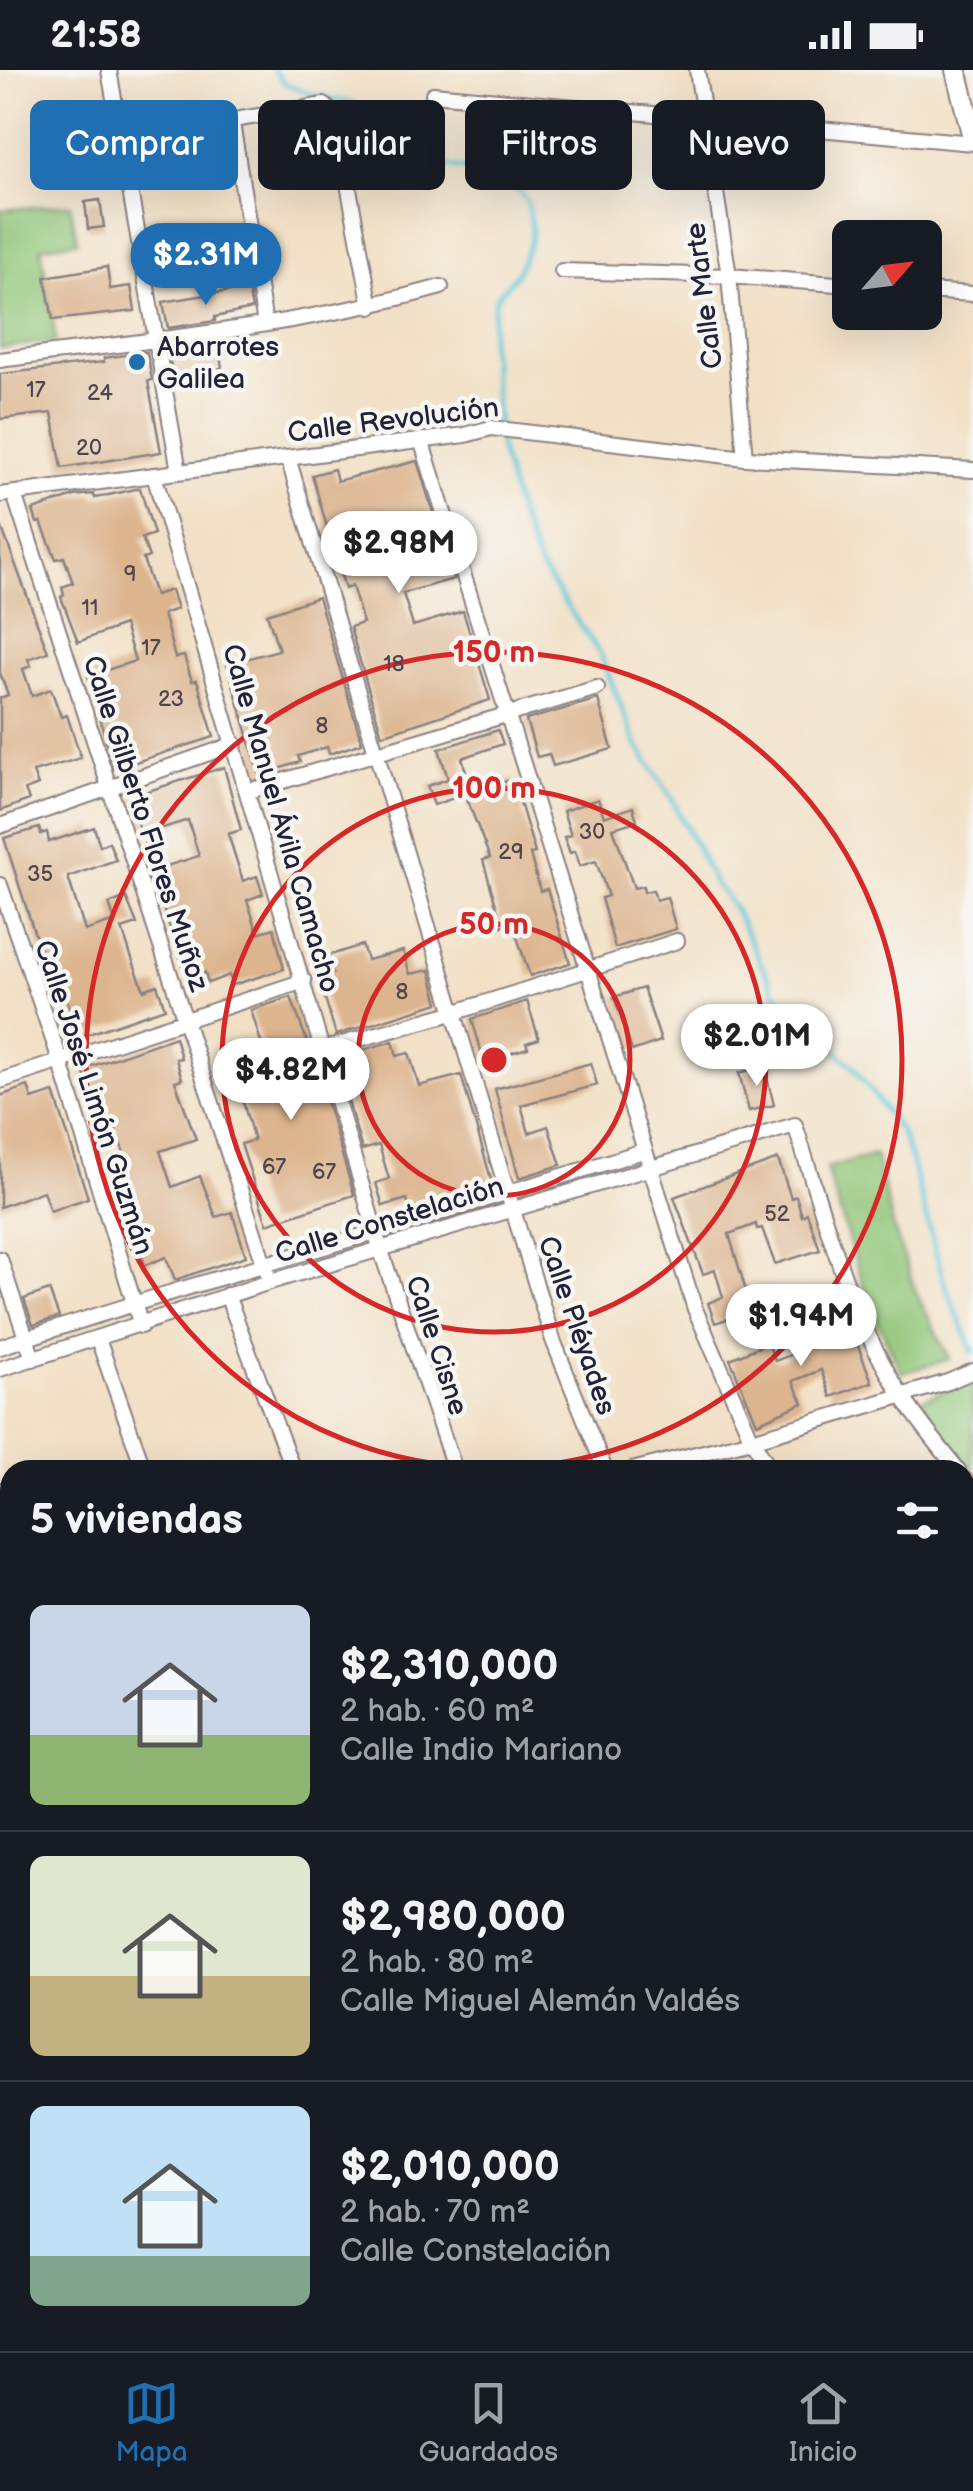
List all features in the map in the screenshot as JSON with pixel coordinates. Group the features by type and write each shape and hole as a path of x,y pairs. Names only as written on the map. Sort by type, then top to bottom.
{"street":[{"path":"109,70 114,100"},
{"name":"Calle Marte","path":"697,70 701,100"},
{"path":"825,129 973,140 956,70"},
{"path":"432,94 652,115"},
{"path":"238,122 324,105 333,113 371,306"},
{"path":"238,160 265,324"},
{"path":"129,190 178,471"},
{"name":"Calle Marte","path":"715,190 728,276 744,458"},
{"path":"562,270 832,284"},
{"path":"0,360 265,324 371,306 440,287"},
{"path":"942,292 973,294"},
{"name":"Calle Revolución","path":"7,495 491,428 744,458 973,470"},
{"path":"421,440 695,1309 752,1440 765,1460"},
{"name":"Calle Pléyades","path":"288,458 553,1340 601,1460"},
{"name":"Calle Manuel Ávila Camacho","path":"154,475 377,1234"},
{"name":"Calle Gilberto Flores Muñoz","path":"7,495 186,1017 270,1282"},
{"path":"249,792 597,688"},
{"path":"0,826 235,744"},
{"name":"Calle José Limón Guzmán","path":"0,885 60,1060 142,1326"},
{"path":"324,1049 456,1012 677,941"},
{"path":"0,1081 304,980"},
{"name":"Calle Constelación","path":"0,1370 270,1282 381,1251 510,1201 645,1159 795,1124 836,1252 867,1328 901,1395"},
{"path":"0,1347 264,1265 510,1201"},
{"name":"Calle Cisne","path":"377,1234 452,1460"},
{"path":"0,1259 33,1359"},
{"path":"227,1296 288,1460"},
{"path":"98,1339 140,1460"},
{"path":"672,1460 752,1440 948,1382 973,1371"},
{"path":"901,1395 950,1460"}],"green space":[{"path":"70,204 77,241 41,247 56,341 0,348 0,210"},
{"path":"875,1155 894,1229 917,1295 950,1359 902,1373 868,1301 826,1168"},
{"path":"973,1379 973,1460 965,1460 920,1401"}],"building":[{"path":"100,200 104,227 88,229 85,202"},
{"path":"107,267 110,289 131,286 135,311 53,320 45,277"},
{"path":"248,288 252,309 215,317 215,321 168,328 163,302"},
{"path":"218,342 222,368 173,378 168,349"},
{"path":"147,352 152,380 148,381 161,452 62,468 52,413 0,419 0,374 104,362 104,358"},
{"path":"417,461 454,579 403,593 413,626 463,611 490,700 382,735 350,627 363,623 352,586 345,589 312,475 334,469 337,481"},
{"path":"140,488 154,534 142,538 149,557 143,559 155,595 171,590 177,609 163,614 175,658 184,656 192,681 197,680 214,737 114,769 88,676 135,661 124,625 78,642 61,597 62,587 73,583 64,557 56,559 33,510 74,496 93,494 95,498"},
{"path":"0,523 48,652 28,659 31,666 23,669 32,696 51,689 61,717 67,715 81,758 33,772 38,785 25,790 29,800 0,811 0,698 8,695 0,673"},
{"path":"318,597 362,743 329,754 327,747 298,756 300,762 260,775 227,664 279,650 267,614"},
{"path":"598,699 612,749 553,766 549,754 537,757 526,720"},
{"path":"498,730 503,744 462,758 472,792 513,779 535,853 530,854 540,891 547,889 570,963 530,976 512,922 502,926 483,860 490,858 465,794 434,805 427,786 448,779 439,749"},
{"path":"224,767 241,830 228,834 243,881 257,876 263,894 247,900 258,933 274,928 284,969 233,985 229,975 208,983 205,972 188,979 150,871 199,856 188,820 141,835 129,797"},
{"path":"598,799 604,817 633,807 637,821 613,828 634,888 653,890 656,900 667,897 676,929 615,948 601,898 608,896 596,861 580,866 564,837 571,835 563,811"},
{"path":"94,827 100,846 109,842 116,860 68,877 85,931 115,921 109,904 126,897 137,924 122,929 131,956 144,990 157,985 165,1008 80,1037 65,994 58,997 44,963 4,838 39,828 41,834 47,832 49,842"},
{"path":"362,945 367,960 403,951 410,974 430,970 439,1003 336,1035 319,978 333,974 327,956"},
{"path":"643,988 661,1041 632,1051 614,997"},
{"path":"291,997 354,1195 267,1224 241,1144 254,1140 241,1080 270,1071 251,1010"},
{"path":"527,1001 539,1039 526,1043 528,1048 484,1061 472,1019"},
{"path":"175,1037 182,1079 175,1081 196,1139 160,1151 172,1187 200,1176 216,1217 232,1212 246,1256 175,1280 166,1257 145,1265 111,1157 124,1153 113,1122 101,1126 83,1069"},
{"path":"393,1041 397,1056 409,1053 419,1086 461,1075 493,1186 410,1210 407,1199 383,1206 376,1183 389,1179 379,1145 362,1150 336,1058"},
{"path":"591,1063 597,1085 521,1105 529,1133 548,1126 561,1165 519,1178 495,1089"},
{"path":"764,1066 774,1105 749,1111 739,1073"},
{"path":"28,1086 32,1099 54,1092 88,1198 50,1211 43,1191 0,1207 0,1096"},
{"path":"778,1159 791,1198 796,1196 802,1216 807,1213 820,1250 775,1264 762,1228 757,1229 756,1224 729,1234 752,1311 715,1323 708,1303 723,1297 715,1270 703,1274 674,1197"},
{"path":"49,1290 59,1317 33,1325 24,1299"},
{"path":"847,1318 872,1382 831,1397 821,1370 793,1381 803,1403 757,1423 730,1359 768,1343 775,1361 801,1351 796,1337"}],"waterway":[{"path":"274,70 284,83 310,94 353,103 382,115 431,162 498,177 520,192 528,203 530,243 516,275 496,298 490,342 500,449 519,515 539,565 600,654 637,745 672,799 715,884 734,908 774,990 791,1011 852,1065 900,1131 943,1279 973,1352"}],"place":[{"name":"Abarrotes Galilea","path":"137,362"}]}
